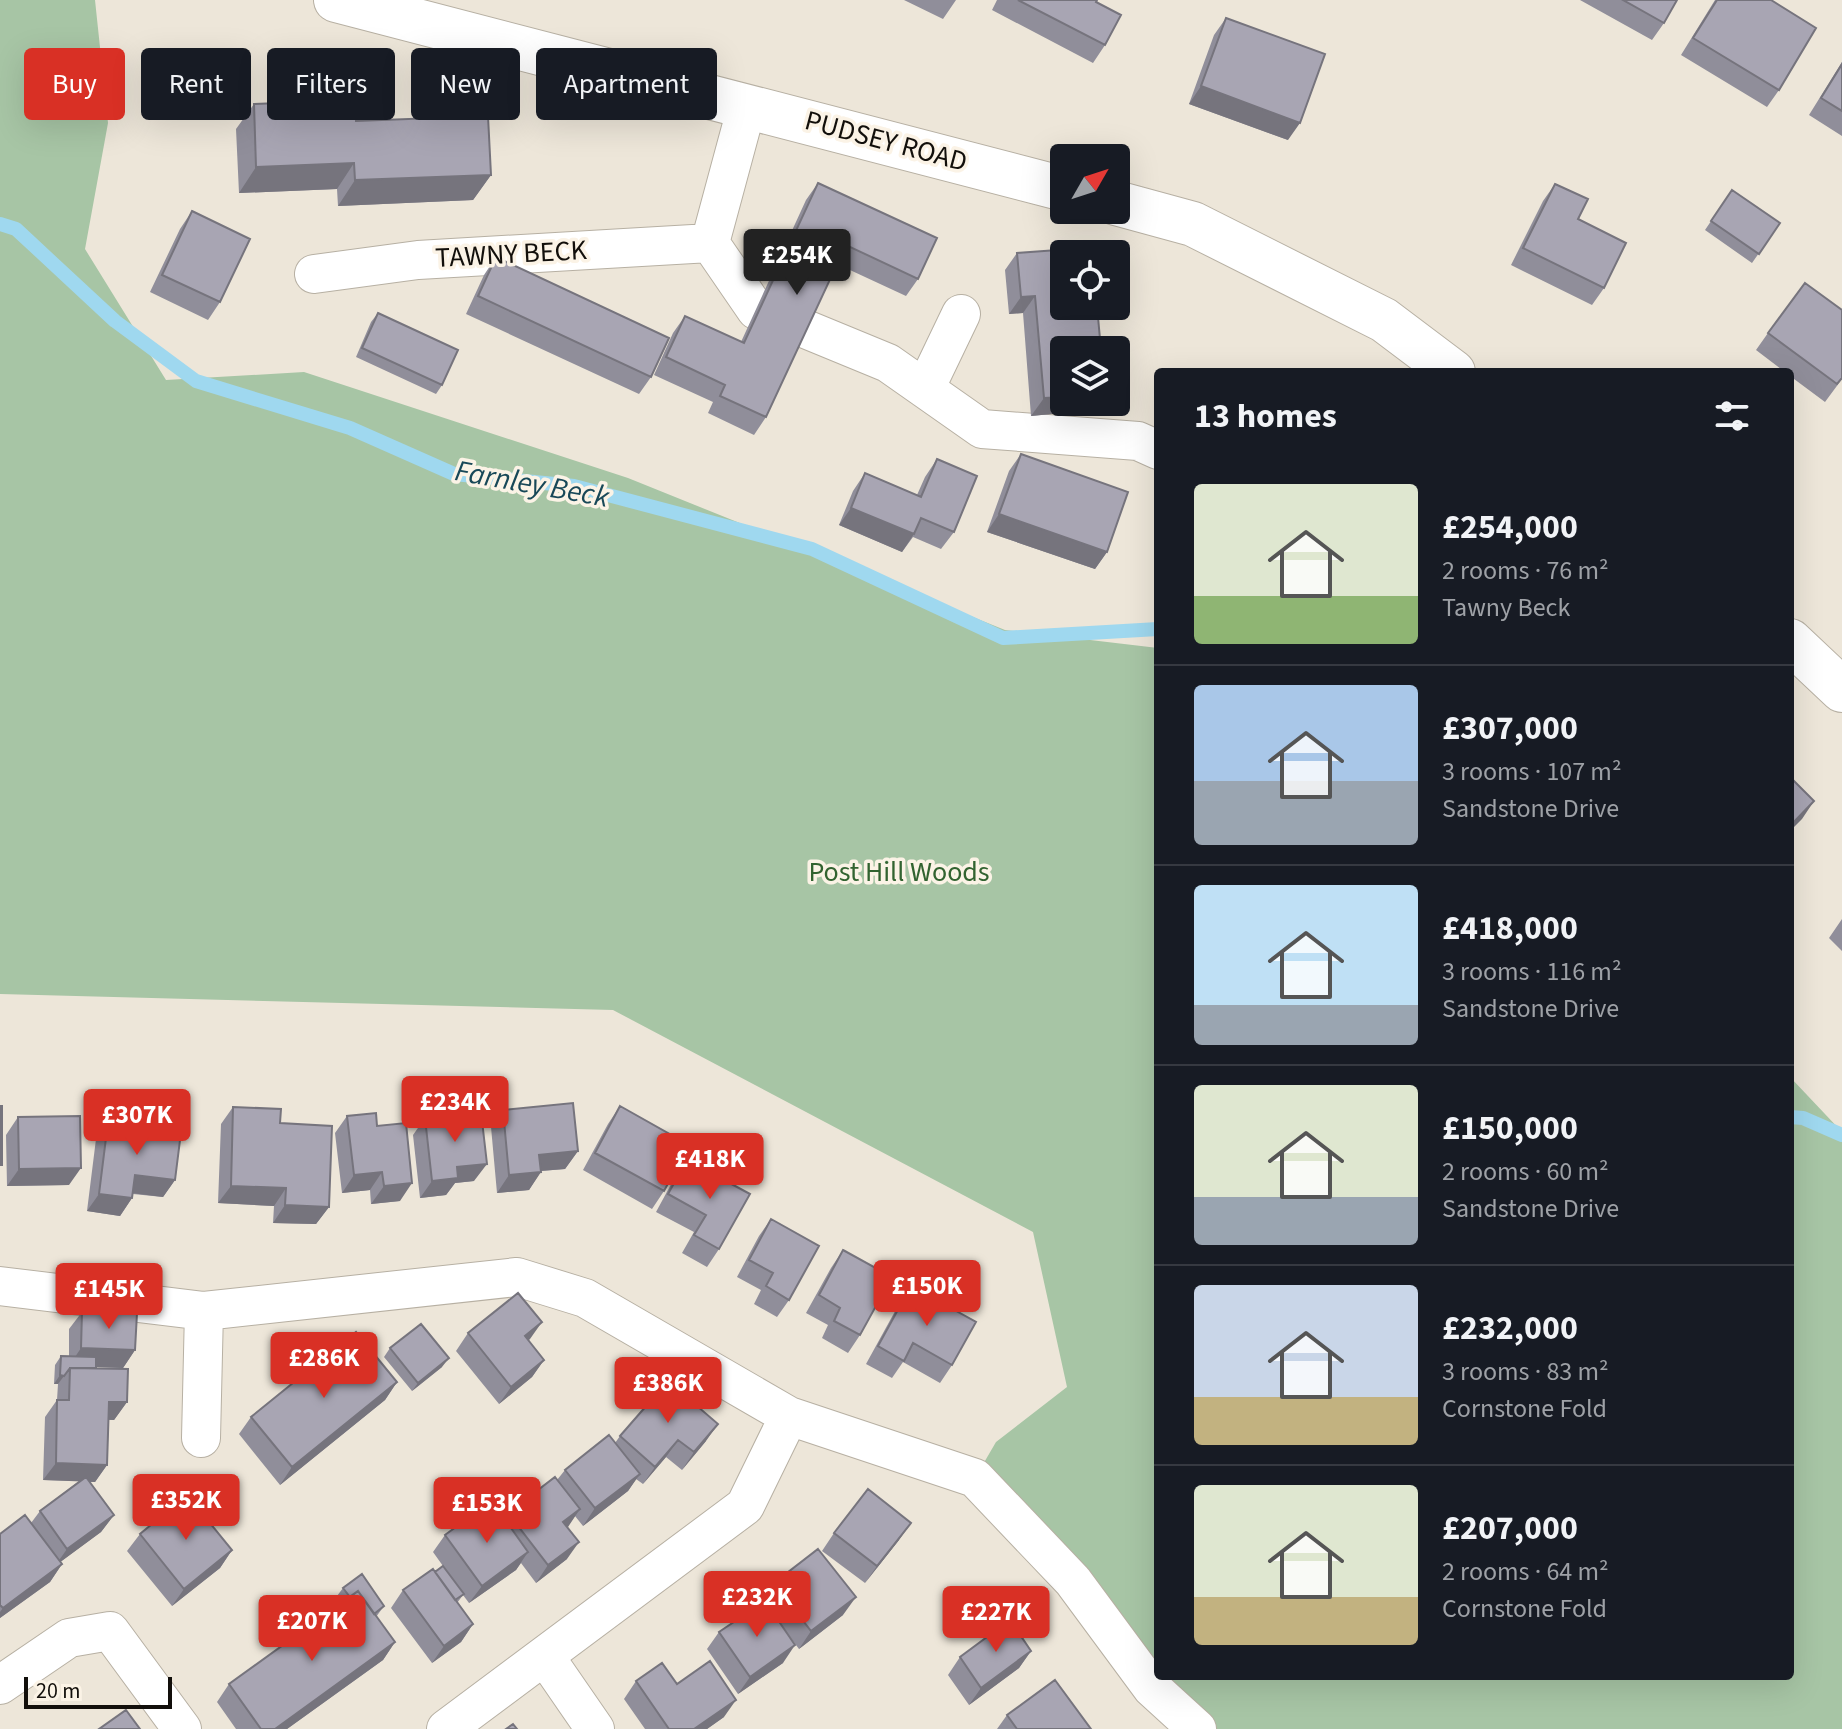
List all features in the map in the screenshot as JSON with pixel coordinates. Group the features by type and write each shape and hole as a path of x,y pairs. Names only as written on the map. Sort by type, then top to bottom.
{"main road":[{"name":"PUDSEY ROAD","path":"336,0 1050,185"},
{"path":"1130,207 1193,224 1384,320 1448,368"},
{"path":"1794,645 1842,690"}],"street":[{"path":"747,106 710,243 756,310"},
{"name":"TAWNY BECK","path":"314,274 418,260 710,243"},
{"path":"925,389 961,314"},
{"path":"803,328 888,363 982,429 1138,441 1154,448"},
{"path":"0,1286 204,1311 517,1277 585,1298 789,1416 975,1478 1073,1581 1152,1688 1197,1729"},
{"path":"201,1438 204,1311"},
{"path":"446,1729 546,1658 745,1506 789,1416"},
{"path":"0,1685 69,1638 110,1631 182,1729"},
{"path":"546,1658 595,1729"}],"green space":[{"name":"Post Hill Woods","path":"0,0 95,0 100,48 24,48 24,120 108,120 85,249 166,380 304,372 628,478 1005,630 1154,648 1154,1680 1794,1680 1794,1081 1842,1132 1842,1729 1197,1729 975,1478 996,1442 1067,1387 1033,1232 613,1010 0,994"}],"building":[{"path":"1018,0 1097,0 1121,15 1105,45"},
{"path":"1623,0 1677,0 1664,23"},
{"path":"1717,0 1771,0 1816,28 1779,90 1693,38"},
{"path":"1226,18 1325,54 1300,123 1201,86"},
{"path":"1842,64 1842,111 1821,98"},
{"path":"267,103 267,120 488,120 491,175 355,180 354,163 256,167 254,104"},
{"path":"818,183 937,238 918,279 846,245 766,417 720,396 725,385 666,357 685,316 744,343"},
{"path":"1555,184 1588,199 1578,219 1626,243 1604,288 1523,248"},
{"path":"1732,190 1780,223 1759,254 1711,221"},
{"path":"192,211 250,239 220,302 162,275"},
{"path":"1050,251 1050,320 1098,320 1100,336 1050,336 1050,398 1044,398 1035,296 1021,297 1017,253"},
{"path":"496,257 669,338 651,377 478,296"},
{"path":"1805,283 1842,310 1842,378 1837,384 1768,333"},
{"path":"378,313 458,350 442,385 362,348"},
{"path":"1021,454 1128,492 1107,552 999,514"},
{"path":"937,459 977,476 954,532 921,518 914,534 851,508 865,473 921,497"},
{"path":"1794,781 1814,801 1794,822"},
{"path":"573,1103 578,1151 539,1155 541,1172 509,1175 503,1110"},
{"path":"2,1106 2,1165 0,1165"},
{"path":"620,1106 689,1145 664,1191 595,1153"},
{"path":"233,1107 281,1109 280,1123 332,1126 329,1207 285,1205 286,1188 231,1186"},
{"path":"481,1112 487,1164 457,1167 458,1178 432,1181 425,1118"},
{"path":"376,1113 377,1126 406,1123 412,1183 384,1186 382,1172 354,1175 347,1116"},
{"path":"80,1116 81,1168 19,1169 18,1117"},
{"path":"108,1122 181,1132 175,1180 135,1175 132,1198 99,1194"},
{"path":"687,1160 750,1194 719,1249 694,1235 706,1215 668,1194"},
{"path":"771,1219 819,1246 789,1300 766,1286 773,1273 749,1260"},
{"path":"843,1250 892,1277 860,1335 834,1321 840,1308 819,1295"},
{"path":"911,1286 976,1322 952,1365 913,1343 904,1361 878,1346"},
{"path":"518,1293 542,1322 525,1336 544,1360 511,1387 468,1333"},
{"path":"82,1312 137,1313 135,1350 81,1348"},
{"path":"421,1324 449,1358 418,1383 390,1348"},
{"path":"356,1332 397,1382 292,1467 251,1417"},
{"path":"61,1356 96,1357 96,1368 70,1368 64,1376 60,1375"},
{"path":"70,1368 128,1369 127,1402 109,1402 107,1465 56,1463 57,1400 69,1400"},
{"path":"668,1381 718,1424 694,1452 678,1440 655,1467 620,1436"},
{"path":"609,1435 640,1474 595,1508 565,1470"},
{"path":"86,1477 114,1515 67,1549 40,1511"},
{"path":"555,1477 580,1509 563,1522 579,1542 548,1565 508,1513"},
{"path":"868,1489 911,1523 877,1566 834,1533"},
{"path":"187,1495 232,1550 184,1589 140,1534"},
{"path":"496,1507 528,1552 482,1586 445,1535 475,1513 479,1520"},
{"path":"25,1515 62,1564 3,1608 0,1605 0,1534"},
{"path":"818,1549 856,1597 811,1631 774,1583"},
{"path":"443,1566 464,1594 455,1600 435,1572"},
{"path":"433,1569 473,1624 444,1646 403,1590"},
{"path":"362,1574 384,1606 374,1614 358,1591 350,1597 343,1588"},
{"path":"358,1591 395,1642 275,1729 261,1729 229,1684"},
{"path":"765,1601 795,1645 750,1677 719,1632"},
{"path":"1010,1620 1031,1651 981,1688 960,1657"},
{"path":"710,1661 736,1700 694,1729 669,1729 636,1681 662,1663 677,1684"},
{"path":"1055,1680 1091,1729 1017,1729 1007,1715"},
{"path":"126,1710 140,1729 99,1729"}],"waterway":[{"name":"Farnley Beck","path":"0,224 16,229 115,321 196,381 350,428 454,474 574,486 812,549 1003,638 1154,629"},
{"name":"Farnley Beck","path":"1794,1117 1803,1118 1842,1135"}]}
